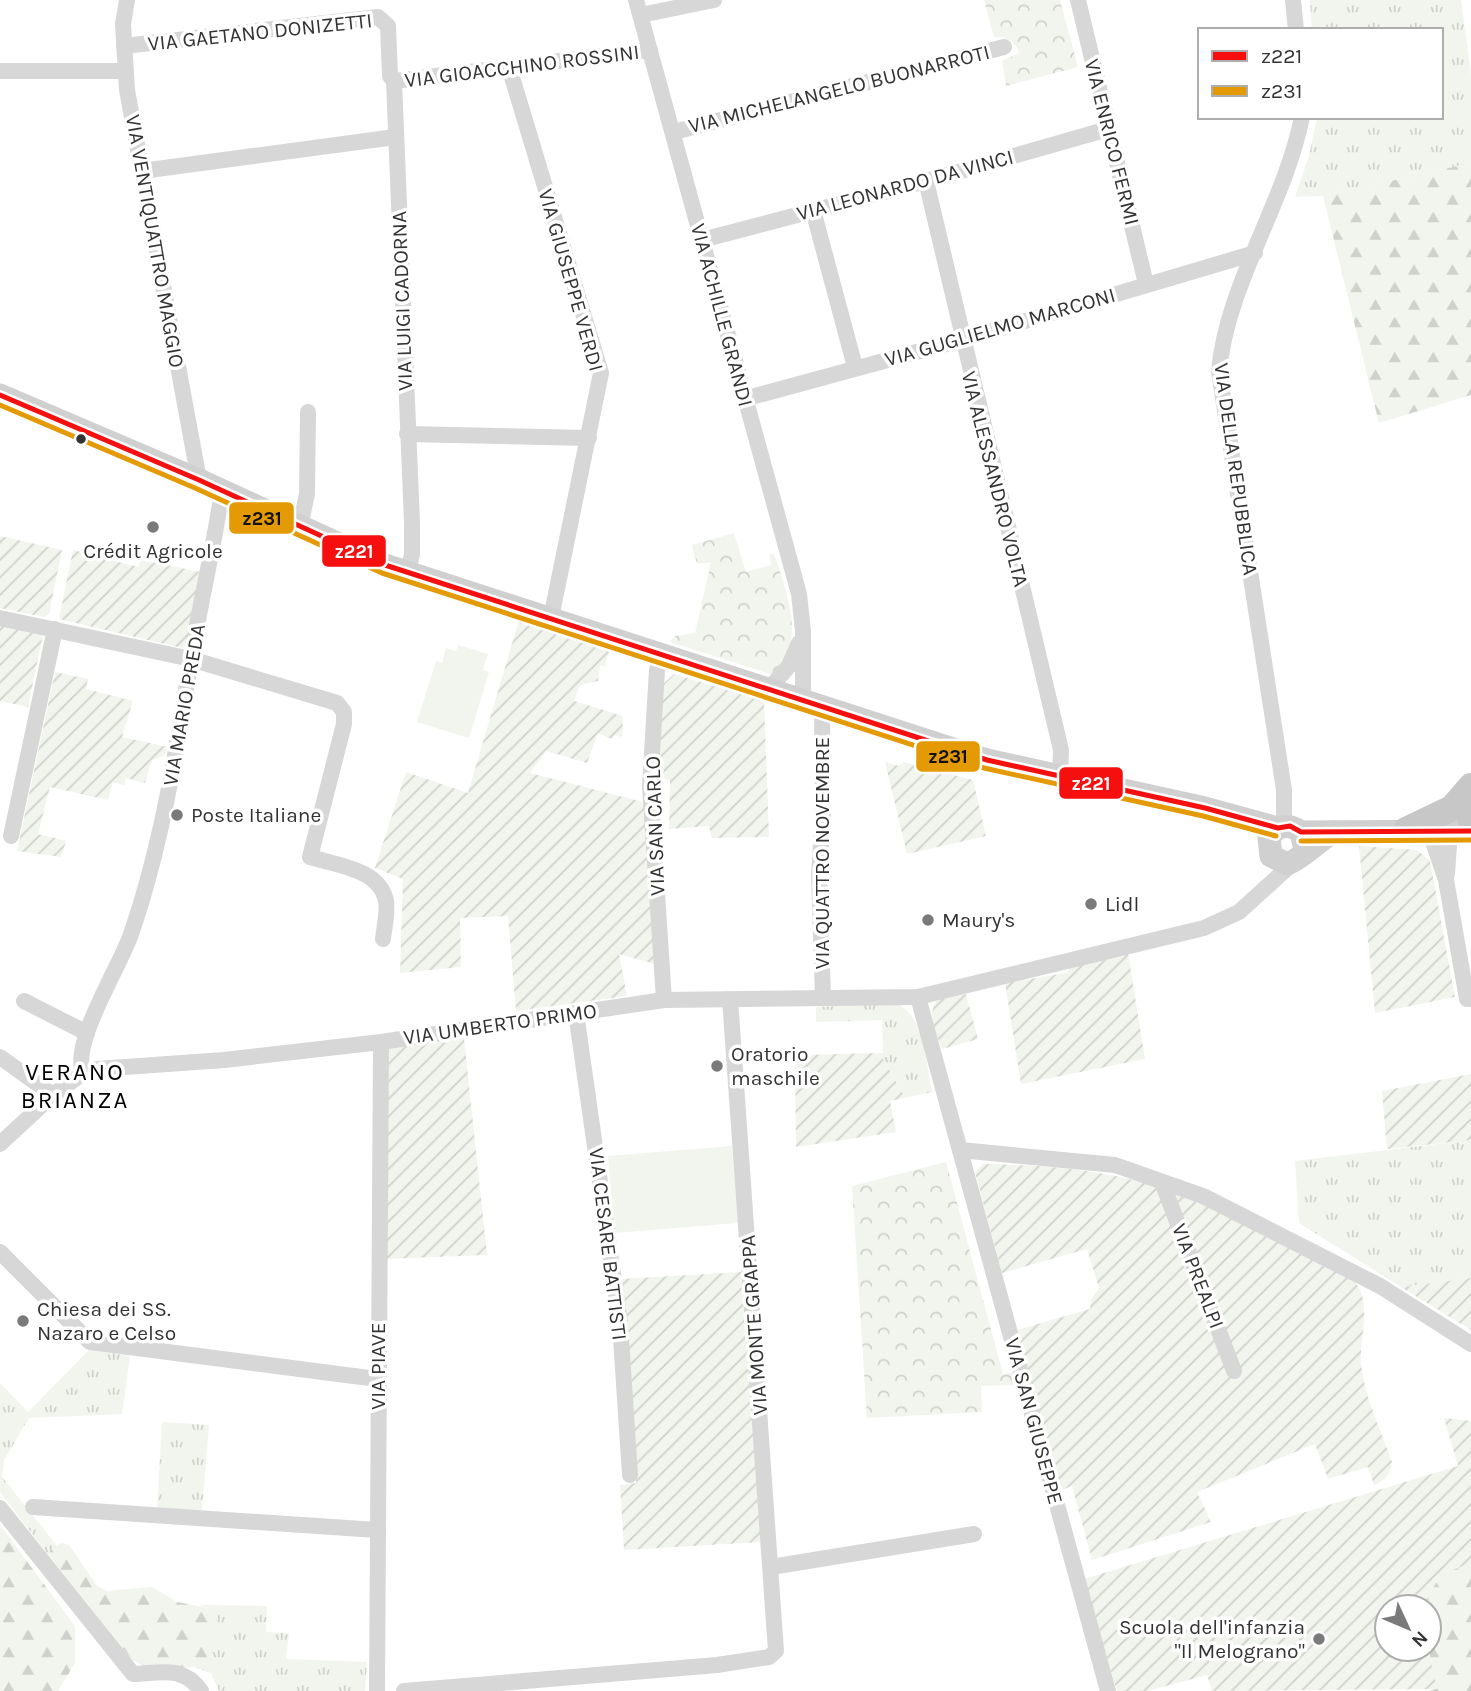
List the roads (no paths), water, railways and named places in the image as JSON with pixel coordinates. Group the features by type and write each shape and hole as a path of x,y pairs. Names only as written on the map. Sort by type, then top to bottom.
{"highway":[{"path":"1469,789 1453,827 1440,816 1469,789"}],"main road":[{"path":"0,395 408,573 662,653 812,706 988,760 1205,808 1243,820 1288,842 1333,832 1453,827"}],"street":[{"name":"VIA VENTIQUATTRO MAGGIO","path":"127,0 123,24 125,71 199,480"},
{"path":"638,8 714,0"},
{"name":"VIA ENRICO FERMI","path":"1077,0 1146,285"},
{"path":"1293,0 1296,28"},
{"name":"VIA ACHILLE GRANDI","path":"638,8 799,594 812,706"},
{"name":"VIA GAETANO DONIZETTI","path":"124,46 378,17 386,22 389,30"},
{"name":"VIA LUIGI CADORNA","path":"389,30 390,76 394,81 412,544 408,573"},
{"name":"VIA MICHELANGELO BUONARROTI","path":"674,132 1004,47"},
{"name":"VIA GIOACCHINO ROSSINI","path":"394,81 650,50"},
{"name":"VIA GIUSEPPE VERDI","path":"509,67 601,373 551,618"},
{"path":"0,71 125,71"},
{"name":"VIA DELLA REPUBBLICA","path":"1288,842 1284,790 1219,372 1225,328 1255,253 1301,119"},
{"name":"VIA LEONARDO DA VINCI","path":"702,240 926,181 1108,129"},
{"path":"142,172 395,137"},
{"name":"VIA ALESSANDRO VOLTA","path":"926,181 961,340 1061,750 1060,777"},
{"path":"813,210 855,368"},
{"name":"VIA GUGLIELMO MARCONI","path":"744,399 961,340 1255,253"},
{"path":"300,527 307,494 308,412"},
{"path":"407,434 589,438"},
{"name":"VIA MARIO PREDA","path":"83,1073 80,1062 88,1033 130,937 155,859 183,723 191,659 222,491"},
{"path":"0,618 191,659 337,703 344,712 344,724 310,857 365,874 381,885 386,903 383,939"},
{"path":"11,836 55,629"},
{"name":"VIA ACHILLE GRANDI","path":"768,690 789,666 803,631"},
{"name":"VIA SAN CARLO","path":"662,653 657,670 650,786 664,1000"},
{"name":"VIA QUATTRO NOVEMBRE","path":"812,706 823,813 819,875 823,998"},
{"path":"1453,827 1446,880 1467,999 1471,999"},
{"name":"VIA UMBERTO PRIMO","path":"83,1073 97,1069 224,1060 381,1042 664,1000 918,997 1204,929 1239,912 1263,888 1288,842"},
{"name":"VIA SAN GIUSEPPE","path":"918,997 1108,1691"},
{"name":"VIA MONTE GRAPPA","path":"582,1685 769,1657 776,1651 730,999"},
{"path":"24,1001 88,1033"},
{"name":"VIA CESARE BATTISTI","path":"576,1013 618,1310 630,1475"},
{"name":"VIA PIAVE","path":"377,1691 381,1042"},
{"path":"0,1058 53,1095"},
{"path":"0,1144 53,1095 83,1073"},
{"path":"960,1150 1115,1165 1203,1196 1380,1286 1471,1344"},
{"name":"VIA PREALPI","path":"1162,1181 1234,1371"},
{"path":"0,1252 90,1342 377,1379"},
{"path":"33,1507 377,1530"},
{"path":"0,1508 133,1674 173,1673 190,1677 201,1691"},
{"path":"771,1567 974,1534"},
{"path":"404,1691 582,1685"}],"place":[{"name":"Crédit Agricole","path":"153,527"},
{"name":"Poste Italiane","path":"177,815"},
{"name":"Lidl","path":"1091,904"},
{"name":"Maury's","path":"928,920"},
{"name":"Oratorio maschile","path":"717,1066"},
{"name":"Chiesa dei SS. Nazaro e Celso","path":"23,1321"},
{"name":"Scuola dell'infanzia \"Il Melograno\"","path":"1319,1639"}],"district":[{"name":"VERANO BRIANZA","path":"75,1086"}]}
